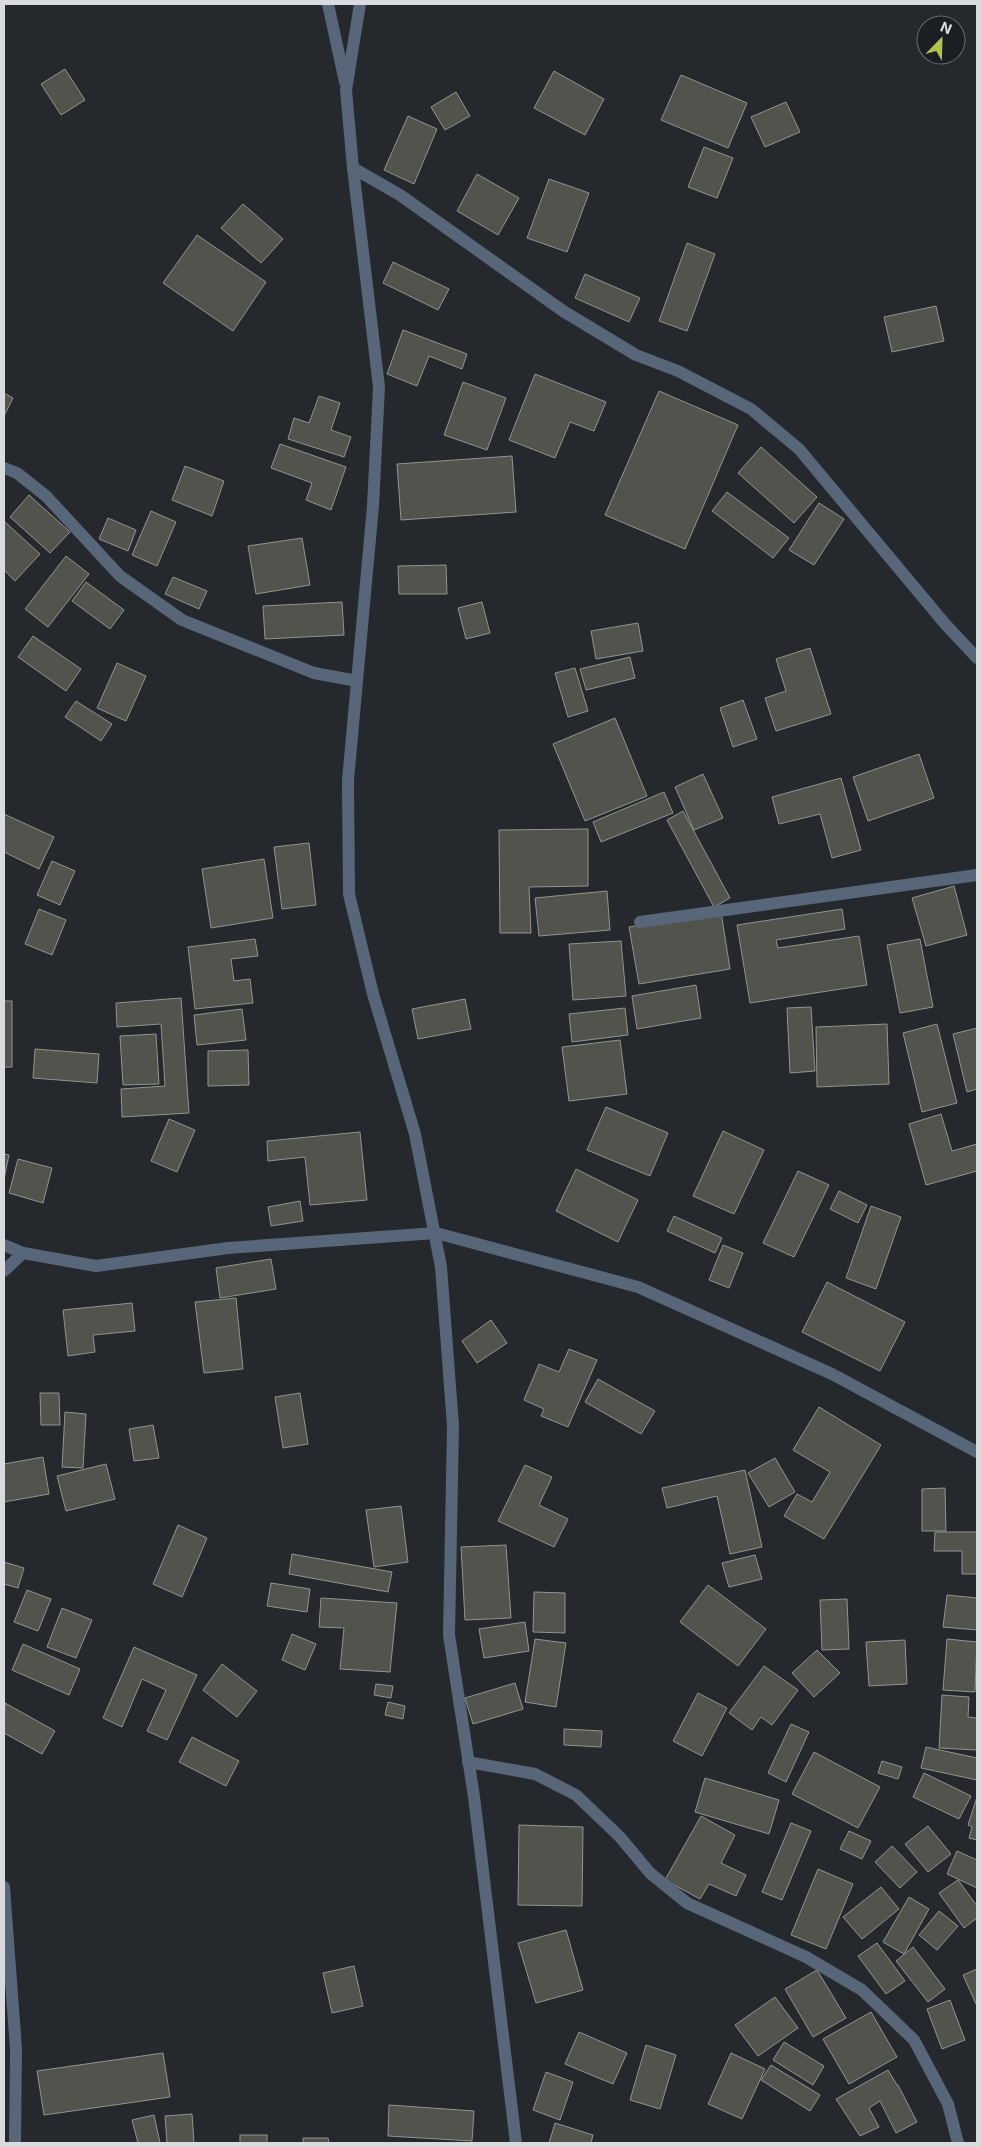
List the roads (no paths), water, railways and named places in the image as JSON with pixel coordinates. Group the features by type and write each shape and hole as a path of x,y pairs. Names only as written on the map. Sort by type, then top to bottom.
{"street":[{"path":"328,4 346,90 353,168 379,387 373,506 348,780 350,894 373,994 416,1134 441,1267 453,1426 449,1635 468,1762 516,2143"},
{"path":"346,90 360,4"},
{"path":"353,168 400,195 563,310 636,355 678,371 751,409 799,449 946,625 977,658"},
{"path":"4,468 17,473 46,496 120,576 182,620 314,673 357,681"},
{"path":"640,922 977,875"},
{"path":"4,1245 22,1253 96,1266 228,1248 436,1233 638,1287 832,1374 977,1452"},
{"path":"4,1271 22,1253"},
{"path":"468,1762 535,1774 576,1795 620,1837 650,1873 687,1903 806,1957 862,1990 914,2040 948,2104 958,2143"},
{"path":"4,1887 16,2049 15,2143"}]}
